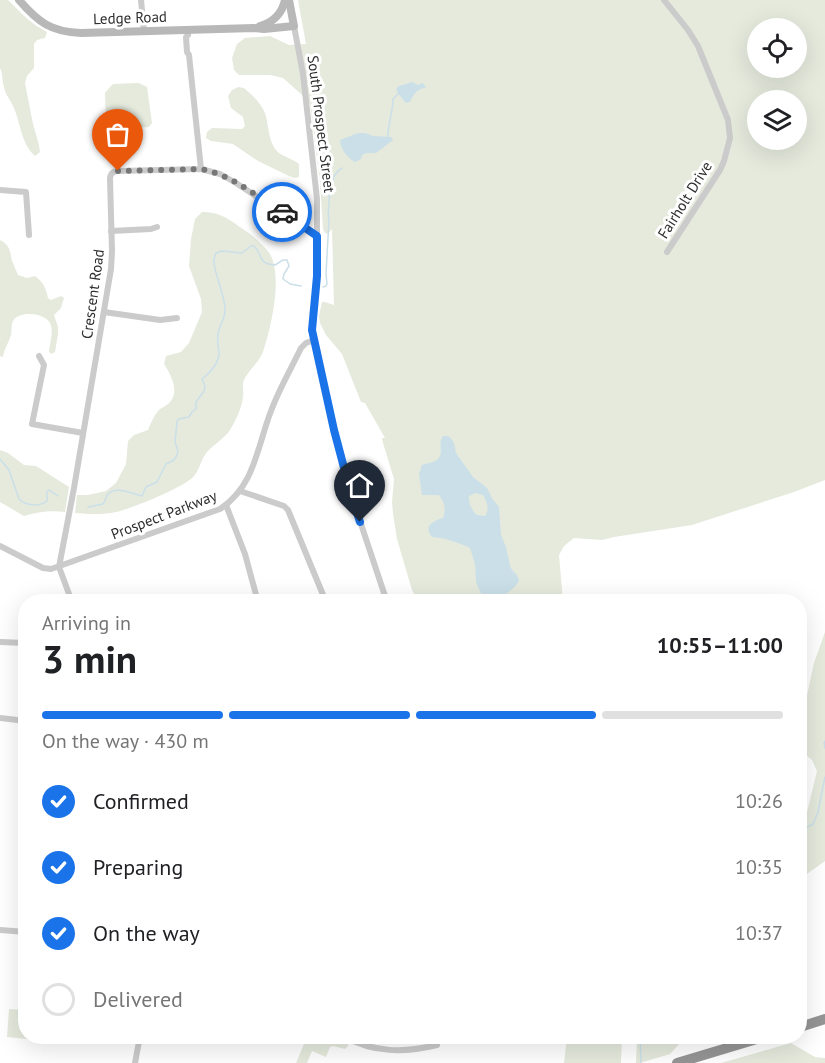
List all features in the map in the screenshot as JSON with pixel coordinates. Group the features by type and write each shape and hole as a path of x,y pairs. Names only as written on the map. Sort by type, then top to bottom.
{"highway":[{"path":"807,1025 825,1019"},
{"path":"677,1063 740,1044"}],"street":[{"name":"Ledge Road","path":"19,0 39,21 49,27 81,33 188,32 294,27"},
{"path":"141,0 144,31"},
{"name":"Ledge Road","path":"254,28 272,22 279,15 287,0"},
{"name":"South Prospect Street","path":"287,0 303,74 315,171 317,276 312,325 314,340 351,494 384,594"},
{"name":"Fairholt Drive","path":"664,0 698,46 728,120 730,138 720,170 667,252"},
{"path":"188,32 186,37 201,169"},
{"name":"Crescent Road","path":"58,567 111,264 110,178 113,172 201,169 220,174 317,236"},
{"path":"0,190 26,192 30,235"},
{"path":"111,231 157,227"},
{"path":"104,312 160,320 177,318"},
{"name":"Prospect Parkway","path":"58,567 207,514 226,505 240,491 251,470 272,408 304,344 314,340"},
{"path":"39,356 44,365 32,424 83,433"},
{"path":"240,491 284,506 288,510 323,594"},
{"path":"226,505 242,544 256,594"},
{"path":"0,546 43,568 58,567 69,594"},
{"path":"0,642 18,643"},
{"path":"0,718 18,720"},
{"path":"0,930 18,931"},
{"path":"135,1063 139,1044"},
{"path":"361,1044 383,1051 406,1051 437,1046"}],"shaded area":[{"path":"0,0 8,0 31,22 47,32 45,38 37,40 34,44 34,68 27,76 25,83 40,152 35,156 24,140 14,108 3,84 0,68"},
{"path":"298,0 825,0 825,480 692,525 602,540 574,538 564,546 559,555 562,594 414,594 397,539 392,502 394,479 383,443 382,438 385,438 365,403 361,402 342,354 326,335 320,323 322,302 334,305 332,229 328,234 323,229 310,104 283,78 270,75 239,75 234,70 232,58 237,44 245,38 270,36 289,45 306,44"},
{"path":"139,83 147,87 152,123 149,127 110,129 106,127 105,93 113,84"},
{"path":"238,87 244,88 261,106 275,149 299,164 299,177 289,176 258,161 233,144 211,141 206,138 207,132 212,128 242,129 245,126 243,117 231,108 228,96"},
{"path":"202,212 229,219 246,231 268,251 274,264 276,289 269,330 261,356 244,380 238,414 228,433 205,455 198,470 189,481 145,502 116,512 75,513 77,495 106,491 116,483 126,464 128,441 134,435 148,430 158,411 172,400 174,384 164,364 166,356 181,352 189,343 202,312 201,299 189,266 195,219"},
{"path":"0,240 9,249 18,275 27,278 35,276 42,283 51,300 61,296 64,298 61,308 54,315 58,334 55,352 51,354 49,351 52,333 50,323 38,315 26,314 13,321 3,357 0,356"},
{"path":"0,450 24,465 36,466 69,487 65,512 54,511 24,516 0,502"},
{"path":"825,632 825,861 807,874 807,812 817,771 812,760 807,756 807,695 814,663"},
{"path":"9,1009 18,1010 18,1038 7,1037"},
{"path":"304,1044 348,1044 345,1049 330,1047 326,1057 312,1051 307,1063 296,1063"},
{"path":"566,1044 622,1044 621,1063 564,1063"},
{"path":"637,1044 679,1044 670,1054 636,1063"},
{"path":"788,1044 793,1044 815,1057 825,1058 825,1063 721,1063"}],"water":[{"path":"412,82 418,85 423,83 426,88 414,94 410,102 406,103 397,88"},
{"path":"358,133 391,137 393,140 376,153 366,153 355,162 345,153 340,140"},
{"path":"443,436 450,437 456,453 473,477 487,488 499,507 501,535 510,566 519,581 506,594 481,594 476,582 475,564 470,548 442,538 432,537 429,533 430,524 443,518 444,506 439,495 422,495 419,474 422,465 439,458","holes":["476,493 483,495 486,500 485,516 477,515 471,507 469,496"]}],"waterway":[{"path":"388,136 393,99 399,93"},
{"path":"323,287 327,284 330,189 335,174 342,168"},
{"path":"88,507 103,504 107,495 115,491 142,496 146,487 157,482 166,464 174,460 177,455 175,442 177,421 189,417 196,409 196,402 204,391 205,386 202,379 219,357 218,336 225,311 214,263 216,253 222,251 242,253 254,246 265,263 275,265 287,260 289,266 283,279 290,284 301,286"},
{"path":"0,459 9,470 19,499 25,503 33,505 44,503 47,501 49,490 58,496"},
{"path":"825,741 825,748"},
{"path":"807,827 813,824 818,812 825,777"},
{"path":"640,1044 641,1063"}],"way so far":[{"path":"118,171 201,169 212,171 282,212"}],"route":[{"path":"282,212 317,236 317,276 312,330 334,430 360,522"}]}
